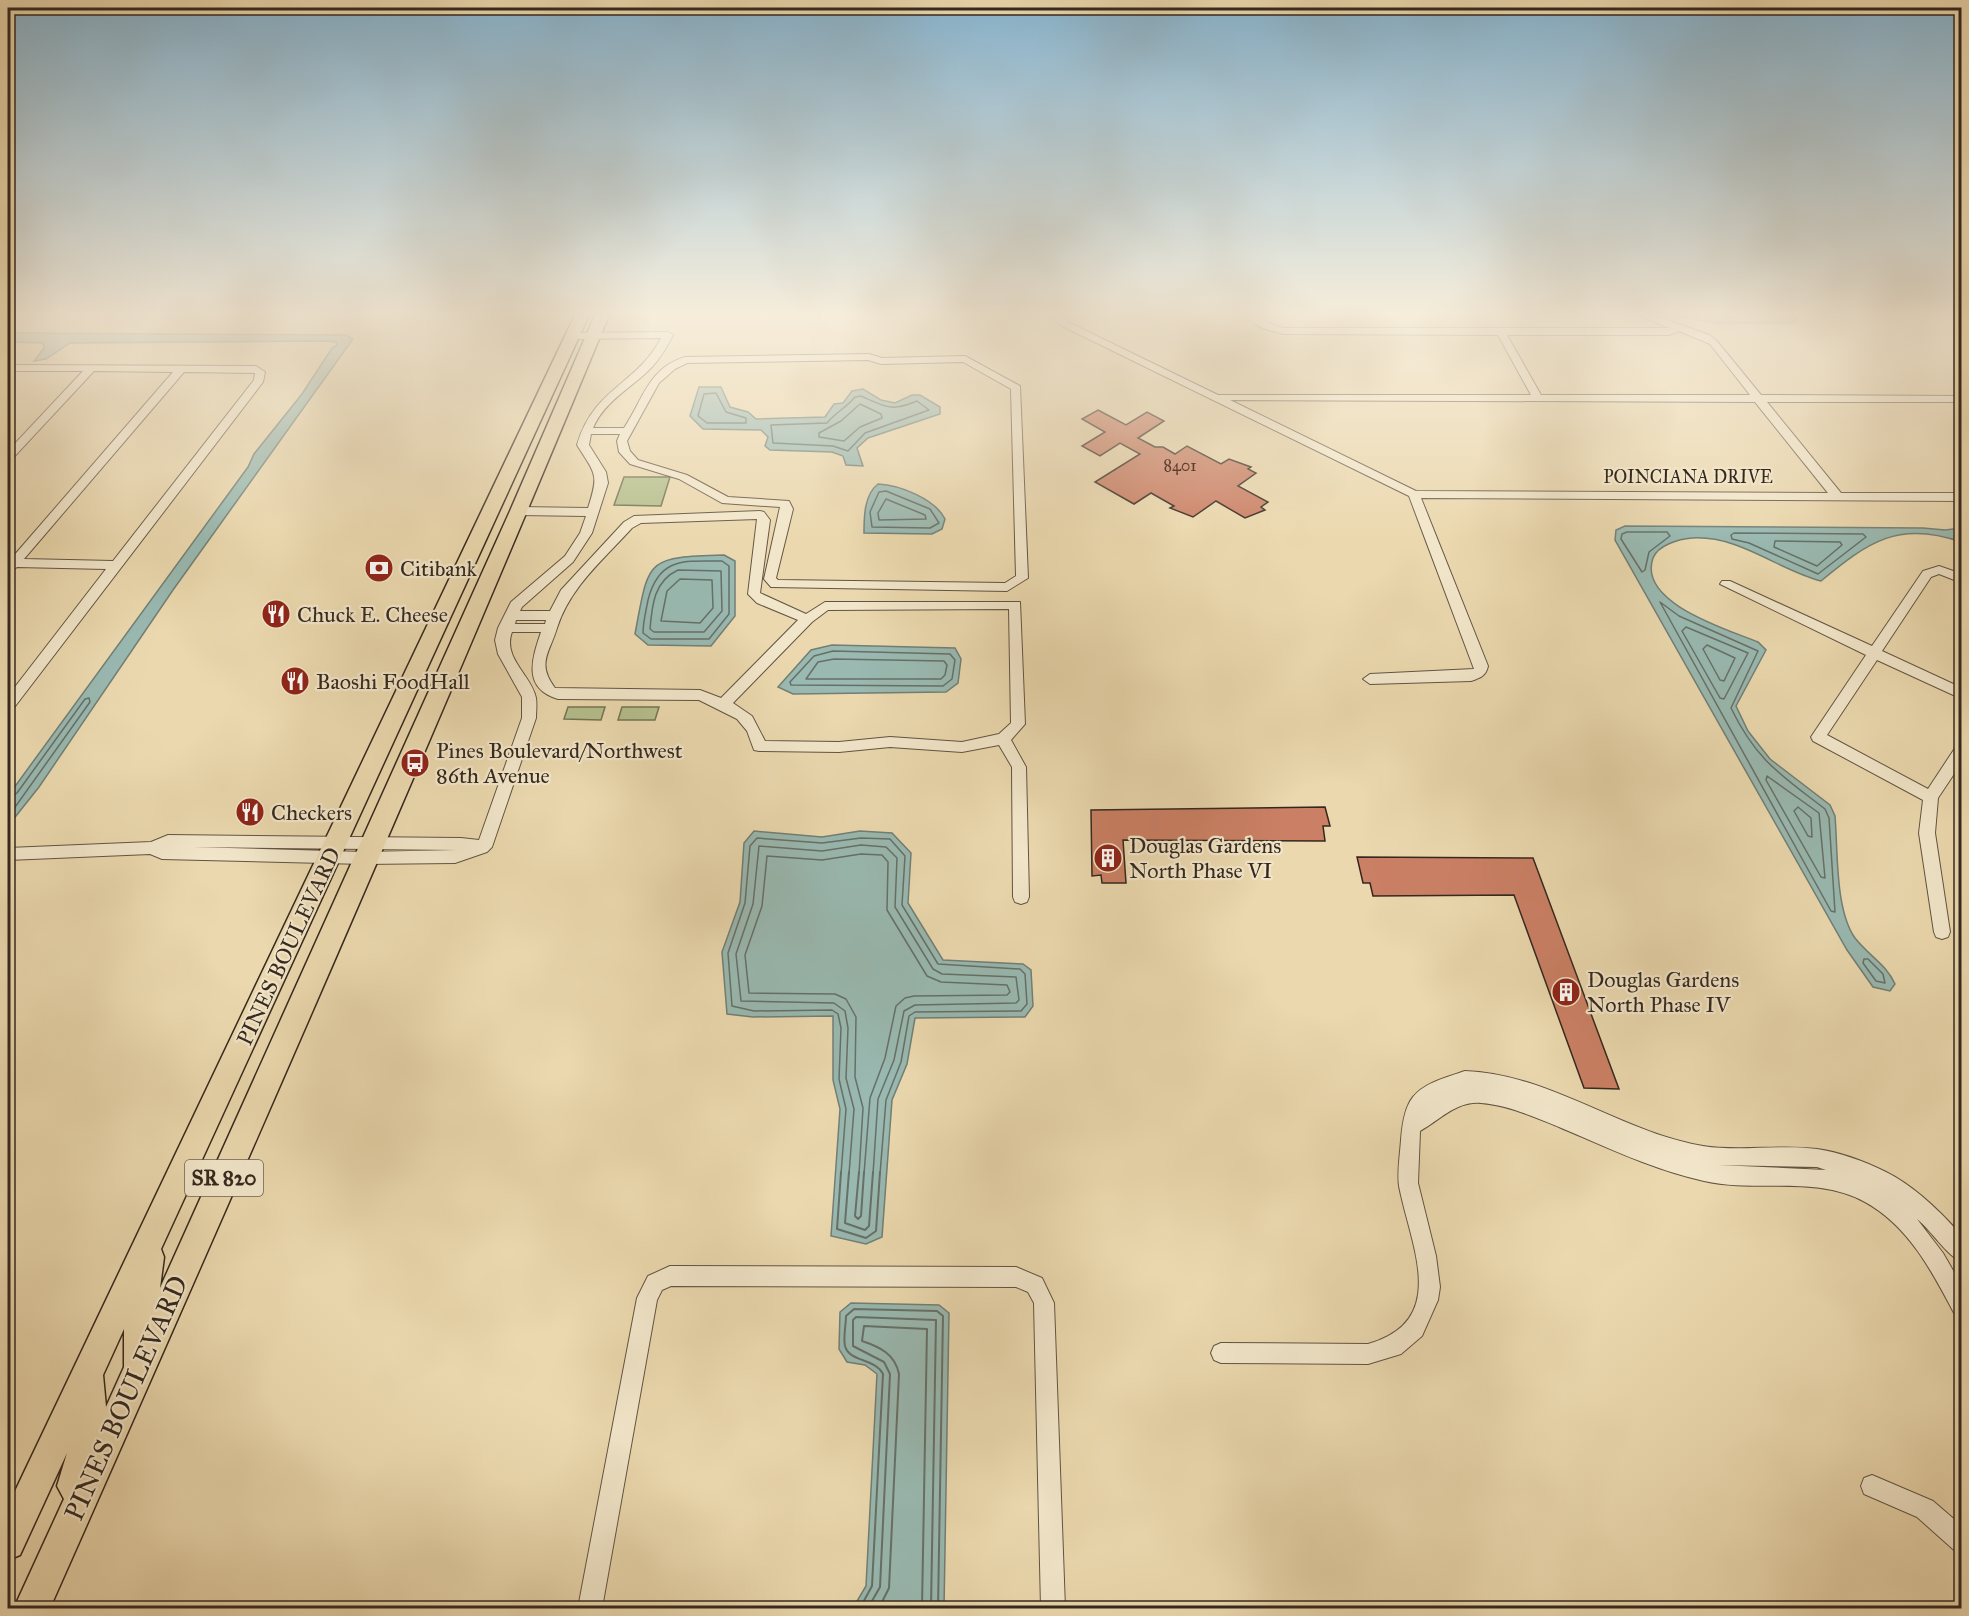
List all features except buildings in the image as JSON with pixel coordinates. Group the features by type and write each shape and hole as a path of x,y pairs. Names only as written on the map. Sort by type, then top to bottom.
{"highway":[{"name":"PINES BOULEVARD","path":"8,1543 334,849 546,390"},
{"name":"PINES BOULEVARD","path":"32,1608 519,511 570,390"},
{"path":"519,511 511,504 509,494 532,433 529,427"},
{"path":"459,644 457,632 463,610 485,552 483,543 477,538"},
{"path":"139,1371 140,1309 148,1276 150,1240"},
{"path":"72,1517 72,1493 92,1425 87,1373"}],"street":[{"path":"8,457 71,390"},
{"path":"9,566 162,390"},
{"path":"8,705 252,390"},
{"path":"508,622 526,594 579,549 594,512 602,483 600,472 583,445 587,431 602,402 616,390"},
{"path":"649,390 636,420 622,441 625,452 634,462 682,477 726,500 785,504 787,509 770,579 775,584 1007,587 1022,579 1020,453 1016,390"},
{"path":"1203,390 1414,494 1481,666 1480,672 1471,676 1370,679"},
{"path":"1534,390 1538,398"},
{"path":"1753,390 1837,496"},
{"path":"1219,398 1962,399"},
{"path":"587,431 627,431"},
{"name":"POINCIANA DRIVE","path":"1414,494 1962,497"},
{"path":"519,511 594,512"},
{"path":"723,704 817,610 834,605 1015,605 1018,724 1003,739 962,747 890,742 839,747 759,746 751,724 744,715 700,695 558,694 550,691 539,676 538,661 565,593 633,520 760,515 764,520 754,594 761,600 807,619"},
{"path":"9,566 117,565"},
{"path":"1931,797 1818,737 1927,574 1939,570 1962,579"},
{"path":"1726,584 1962,694"},
{"path":"508,622 552,622"},
{"name":"PINES BOULEVARD","path":"368,850 456,857 484,847 529,718 529,697 502,647 508,622"},
{"path":"1003,739 1019,767 1021,897"},
{"path":"1942,932 1926,833 1931,797 1962,749"},
{"path":"8,854 152,848 162,853 368,850"},
{"path":"1221,1353 1368,1354 1394,1347 1415,1329 1428,1300 1430,1287 1426,1256 1408,1183 1411,1126 1425,1120 1442,1104 1452,1090 1520,1103 1669,1153 1706,1173 1727,1175 1840,1173 1880,1179 1938,1224 1962,1252"},
{"path":"1840,1173 1908,1223 1927,1245 1962,1308"},
{"path":"590,1608 647,1298 656,1283 670,1276 1016,1276 1035,1283 1041,1291 1044,1304 1053,1608"},
{"path":"1872,1486 1925,1509 1962,1542"}],"green space":[{"path":"624,477 670,477 661,506 614,505"},
{"path":"568,707 605,707 601,720 564,719"},
{"path":"622,707 659,707 655,720 618,720"}],"water":[{"path":"304,390 316,390 173,590 39,787 8,826 8,796 248,467 254,454"},
{"path":"698,390 723,390 730,407 748,412 756,419 825,417 834,404 843,403 852,391 855,390 865,390 881,400 895,403 912,395 920,395 940,407 940,414 868,438 857,448 863,466 846,465 843,456 832,452 770,450 765,446 768,437 761,430 703,429 690,416"},
{"path":"878,484 906,490 925,499 945,519 942,529 932,534 864,533 867,500"},
{"path":"1625,526 1945,530 1961,528 1961,542 1920,533 1902,534 1885,539 1854,555 1821,581 1742,547 1709,539 1692,538 1675,541 1664,546 1653,558 1652,574 1659,588 1672,601 1708,622 1758,642 1766,650 1736,706 1748,731 1770,759 1830,805 1835,816 1839,880 1844,912 1855,938 1891,977 1895,984 1890,991 1873,987 1847,950 1615,540 1616,530"},
{"path":"724,555 735,561 735,616 711,646 648,645 635,634 644,590 648,577 655,567 665,561 679,558"},
{"path":"832,645 955,648 961,659 958,683 946,692 793,694 778,687 811,650"},
{"path":"754,831 822,837 860,831 892,833 911,853 908,903 943,960 1023,964 1031,970 1033,1006 1025,1017 915,1018 907,1064 892,1100 882,1237 866,1244 831,1236 840,1109 833,1080 833,1016 753,1017 727,1014 722,952 740,902 744,843"},
{"path":"851,1303 939,1305 949,1313 944,1608 853,1608 866,1586 877,1374 865,1365 847,1362 839,1349 840,1312"}],"place":[{"name":"Citibank","path":"379,568"},
{"name":"Chuck E. Cheese","path":"276,614"},
{"name":"Baoshi FoodHall","path":"295,681"},
{"name":"Pines Boulevard/Northwest 86th Avenue","path":"415,763"},
{"name":"Checkers","path":"250,812"},
{"name":"Douglas Gardens North Phase VI","path":"1108,858"},
{"name":"Douglas Gardens North Phase IV","path":"1566,992"}]}
